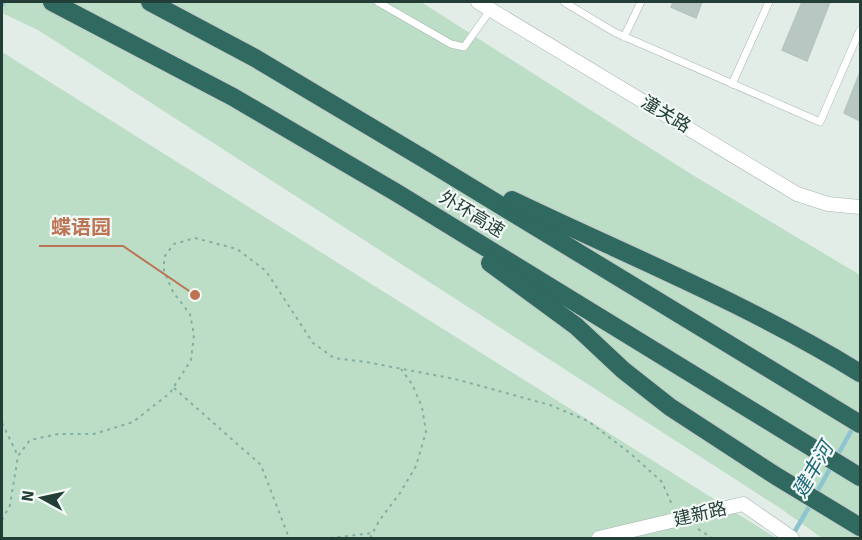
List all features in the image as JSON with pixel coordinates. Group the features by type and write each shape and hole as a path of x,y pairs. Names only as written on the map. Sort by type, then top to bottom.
{"highway":[{"name":"外环高速","path":"52,2 233,98 397,194 861,477"},
{"name":"外环高速","path":"150,2 255,58 861,424"},
{"path":"426,160 736,304 861,373"},
{"path":"397,194 576,326 623,370 670,406 776,476 856,524"}],"street":[{"name":"潼关路","path":"478,2 797,194 828,204 861,207"},
{"name":"建新路","path":"599,538 743,504 792,538"}],"lane":[{"path":"378,2 451,44 464,47 491,9"},
{"path":"564,2 624,37 820,122 861,30"},
{"path":"624,37 641,2"},
{"path":"732,84 769,2"}],"path":[{"path":"2,520 10,505 18,456 30,440 58,434 94,434 133,422 170,393 191,360 194,335 190,314 173,292 164,272 164,257 174,244 195,238 237,249 266,271 313,343 334,358 455,379 550,405 588,421 631,454 662,482 679,519"},
{"path":"370,538 416,466 426,432 422,406 412,384 400,369"},
{"path":"173,388 261,465 289,538"},
{"path":"2,423 18,456"},
{"path":"330,538 373,533"}],"green space":[{"path":"2,2 421,2 691,174 860,275 860,538 822,538 780,508 38,30 2,13"},
{"path":"2,52 776,538 2,538"}],"building":[{"path":"673,2 702,2 696,18 671,7"},
{"path":"802,2 830,2 807,61 782,50"},
{"path":"860,72 860,121 844,113"}],"waterway":[{"name":"建丰河","path":"836,458 854,426"},
{"name":"建丰河","path":"816,494 832,465"},
{"name":"建丰河","path":"792,536 812,502"}],"place":[{"name":"蝶语园","path":"195,295"}]}
